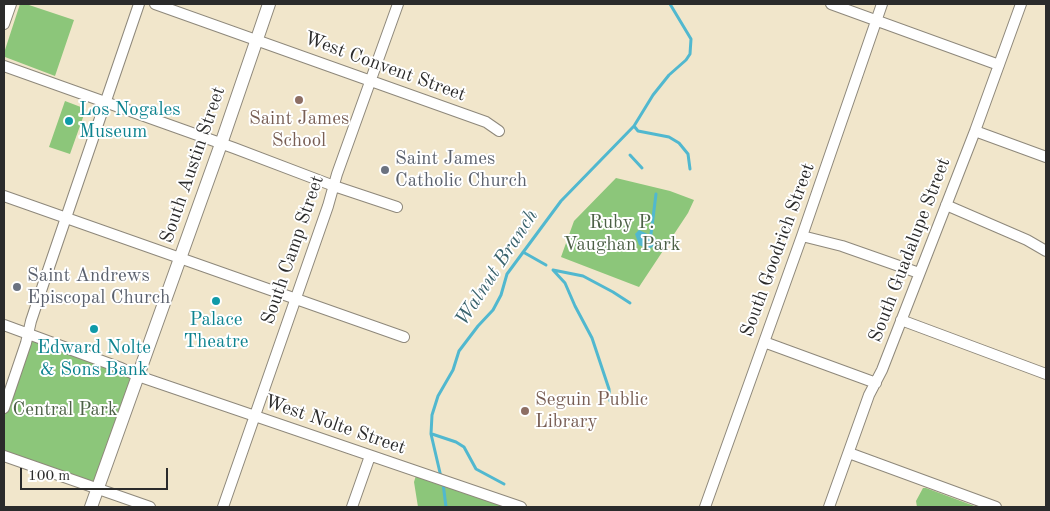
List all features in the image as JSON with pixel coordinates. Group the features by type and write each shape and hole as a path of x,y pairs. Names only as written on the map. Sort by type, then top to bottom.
{"main road":[{"name":"South Austin Street","path":"91,507 269,4"}],"street":[{"path":"4,24 11,4"},
{"path":"4,408 139,4"},
{"name":"West Convent Street","path":"155,4 486,122 499,132"},
{"name":"South Camp Street","path":"223,507 398,4"},
{"path":"830,4 1000,65"},
{"name":"South Goodrich Street","path":"705,507 802,236 882,4"},
{"name":"South Guadalupe Street","path":"829,507 870,395 1000,65 1021,4"},
{"path":"4,66 334,186 397,207"},
{"path":"975,130 1046,157"},
{"path":"4,196 404,337"},
{"path":"946,205 1027,240 1046,251"},
{"path":"802,236 842,246 919,274"},
{"path":"901,320 1046,374"},
{"name":"West Nolte Street","path":"4,325 138,376 521,507"},
{"path":"764,342 876,383"},
{"path":"849,453 996,507"},
{"path":"4,456 150,507"},
{"path":"352,507 370,456"}],"green space":[{"path":"20,4 26,4 74,20 55,76 5,57 4,53"},
{"path":"65,101 86,109 70,154 49,147"},
{"name":"Ruby P. Vaughan Park","path":"616,178 670,191 694,200 688,213 639,287 561,257 574,221"},
{"name":"Central Park","path":"28,333 138,376 97,489 4,456 4,408"},
{"path":"417,472 521,507 418,507 414,482"},
{"path":"923,488 977,507 917,507 916,501"}],"water":[{"path":"639,230 656,239 655,246 648,249 639,245 635,234"}],"waterway":[{"name":"Walnut Branch","path":"441,477 431,434 432,415 438,396 453,370 459,351 493,310 501,295 507,274 561,201 634,126 653,95 669,75 690,54 691,39 670,4"},
{"path":"634,126 638,131 669,137 679,143 688,154 690,169"},
{"path":"630,155 642,168"},
{"path":"651,234 656,194"},
{"path":"523,252 546,265"},
{"path":"553,270 565,283 592,338 609,389 610,401"},
{"path":"553,270 583,276 630,303"},
{"path":"432,434 456,442 464,447 476,469 504,484"},
{"name":"Walnut Branch","path":"443,483 446,507"}],"place":[{"name":"Saint James School","path":"299,100"},
{"name":"Los Nogales Museum","path":"69,121"},
{"name":"Saint James Catholic Church","path":"385,170"},
{"name":"Saint Andrews Episcopal Church","path":"17,287"},
{"name":"Palace Theatre","path":"216,301"},
{"name":"Edward Nolte & Sons Bank","path":"94,329"},
{"name":"Seguin Public Library","path":"525,411"}]}
